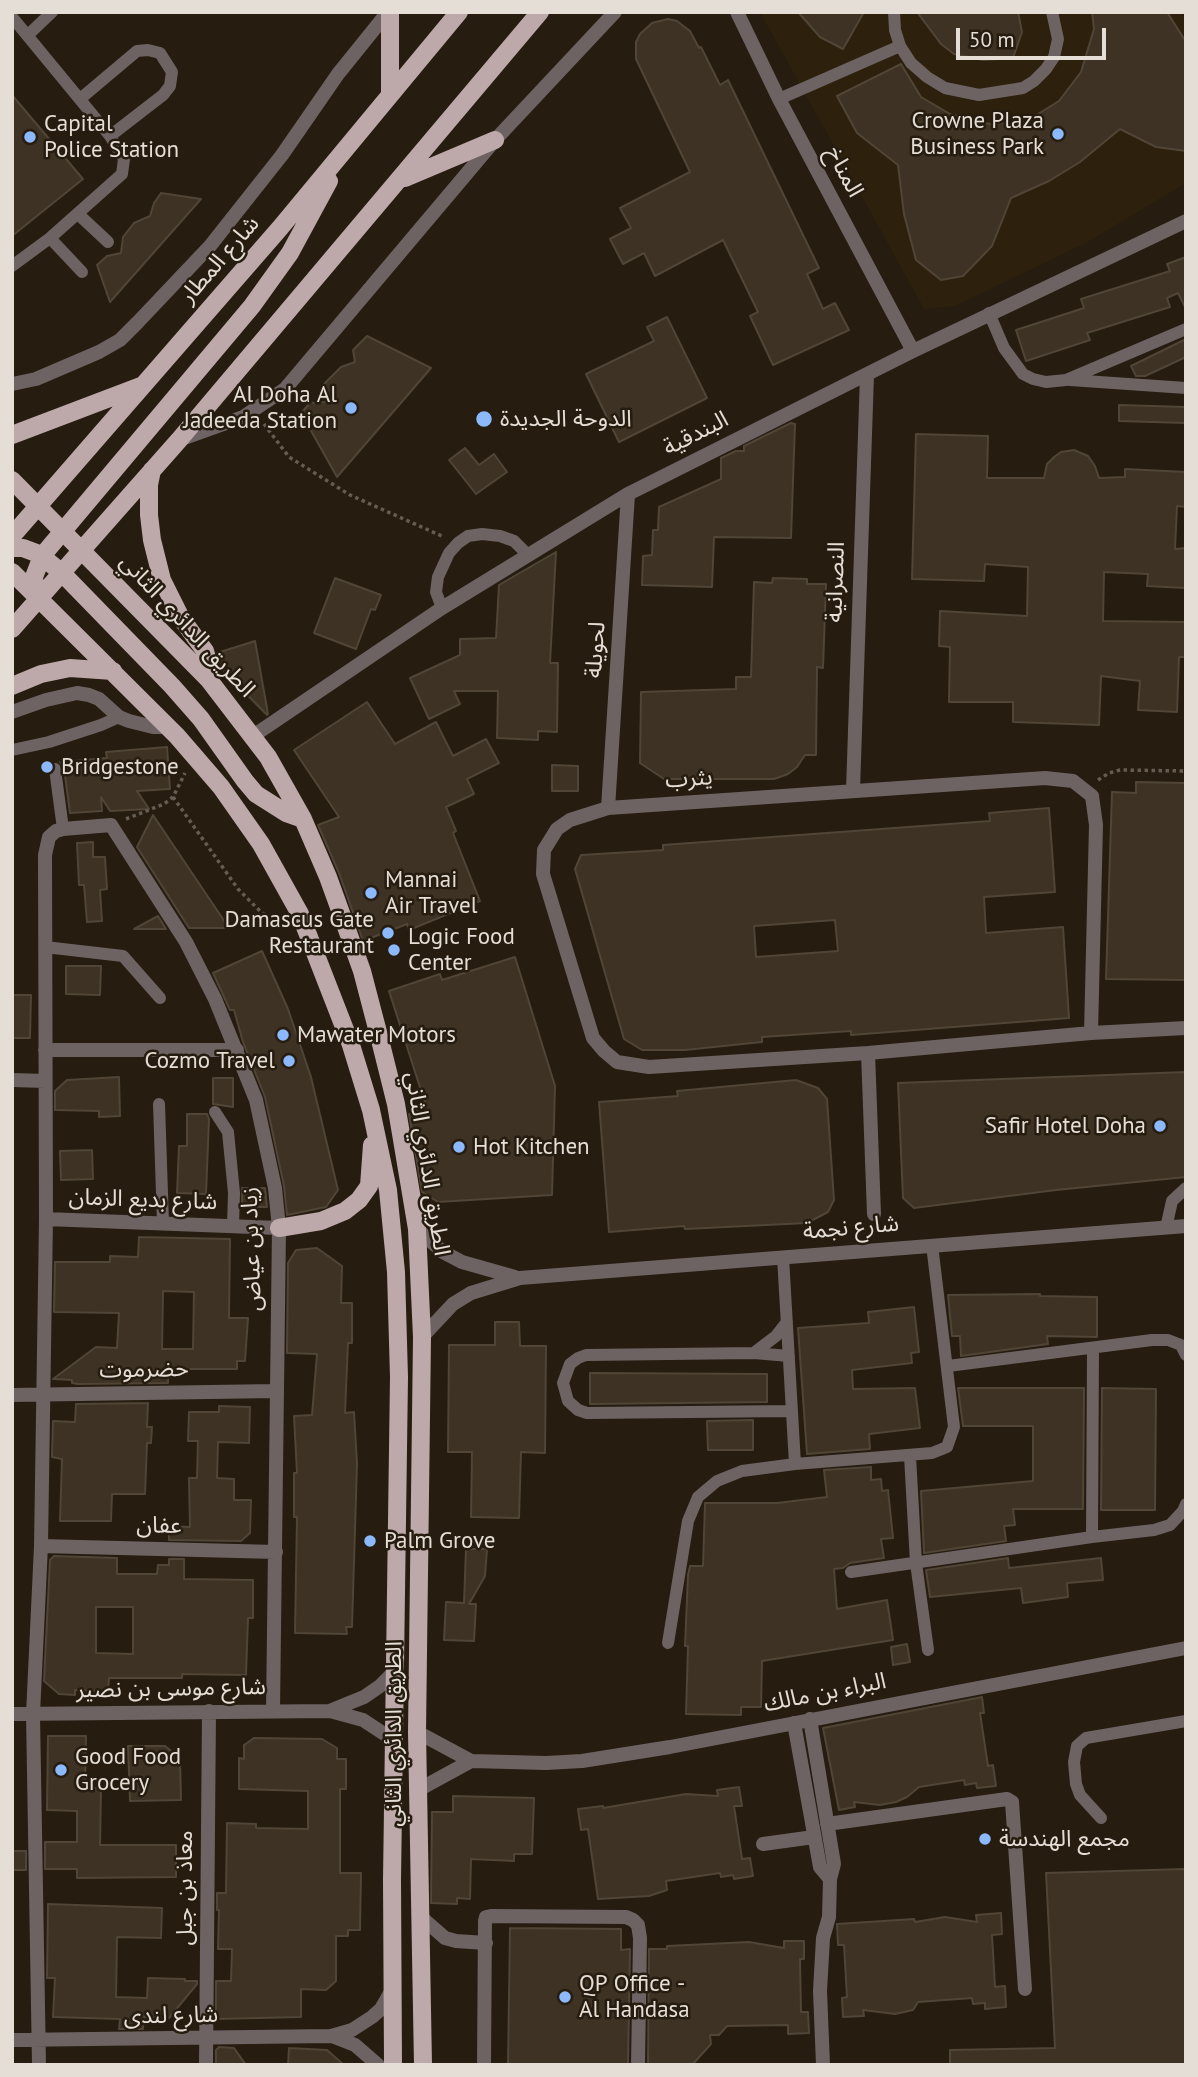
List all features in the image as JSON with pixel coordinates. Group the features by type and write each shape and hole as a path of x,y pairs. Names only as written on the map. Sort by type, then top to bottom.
{"main road":[{"path":"389,12 390,93"},
{"name":"شارع المطار","path":"13,536 342,155 390,93 459,12"},
{"path":"12,629 179,440 540,12"},
{"path":"401,180 495,140"},
{"path":"15,582 62,531 265,290 290,253 342,155"},
{"path":"12,435 144,385"},
{"path":"153,469 149,515 162,580 181,618 205,651 209,680"},
{"name":"الطريق الدائري الثاني","path":"12,480 209,680 253,736 303,819 328,877 362,971 396,1104 417,1229 422,1337 417,1732 423,2065"},
{"path":"38,506 45,525 34,578 35,590 40,598"},
{"path":"13,536 23,548 64,558 82,551"},
{"path":"41,553 172,686 201,719 244,781 257,794 286,813 303,819"},
{"name":"الطريق الدائري الثاني","path":"15,582 40,598 169,727 221,787 261,844 300,914 351,1045 370,1110 388,1190 396,1272 399,1377 394,1672 394,2065"},
{"path":"12,686 41,674 70,668 113,671"},
{"path":"279,1228 321,1221 345,1211 359,1200 369,1186 372,1150 370,1110"}],"street":[{"name":"شارع المطار","path":"12,384 36,379 120,340 210,246 282,155 338,74 389,12"},
{"path":"179,440 254,411 285,390 495,140 615,12"},
{"name":"المناخ","path":"737,12 779,99 913,351"},
{"name":"البندقية","path":"253,736 442,608 628,494 989,313 1186,221"},
{"name":"النصرانية","path":"853,790 867,375"},
{"name":"لحويلة","path":"608,808 628,494"},
{"path":"12,712 77,693 99,699 119,717 142,725 169,727"},
{"name":"يثرب","path":"1084,788 1073,781 1045,778 608,808 570,820 557,829 544,850 543,874 593,1038 617,1062 649,1067 1186,1028"},
{"path":"1084,788 1092,796 1096,825 1091,1033"},
{"path":"39,2065 33,1714 41,1546 46,1219 45,855 49,837 56,831 111,825"},
{"name":"زياد بن عياض","path":"111,825 186,942 215,999 256,1100 275,1188 279,1228 273,1711"},
{"path":"45,1050 237,1050"},
{"path":"868,1053 874,1214"},
{"path":"12,1080 45,1081"},
{"name":"شارع بديع الزمان","path":"46,1219 279,1228"},
{"name":"شارع نجمة","path":"422,1337 453,1304 471,1293 520,1278 1186,1226"},
{"name":"شارع نجمة","path":"417,1229 443,1252 461,1262 520,1278"},
{"name":"حضرموت","path":"12,1395 276,1391"},
{"name":"عفان","path":"41,1546 276,1552"},
{"name":"البراء بن مالك","path":"417,1732 471,1761 582,1761 670,1747 1186,1648"},
{"name":"شارع موسى بن نصير","path":"330,1711 364,1698 394,1672"},
{"name":"معاذ بن جبل","path":"206,2065 209,1711"},
{"name":"شارع موسى بن نصير","path":"12,1714 330,1711 363,1720 395,1741"},
{"path":"810,1719 834,1864 823,1938 820,1991 823,2065"},
{"path":"794,1723 820,1867 830,1880"},
{"name":"البراء بن مالك","path":"418,1790 471,1761"},
{"path":"827,1824 1006,1799 1012,1802 1025,1989"},
{"path":"763,1844 814,1837"},
{"path":"421,1917 445,1938 486,1942"},
{"path":"484,2065 486,1917 626,1917 638,1925 640,1938 638,2065"},
{"name":"شارع لندى","path":"12,2040 331,2036 352,2030 372,2017 381,2009 393,1988"},
{"name":"شارع لندى","path":"331,2036 355,2045 379,2065"}],"lane":[{"path":"27,35 52,12"},
{"path":"894,12 895,30 900,46 911,63 945,88 979,95 1007,92 1034,82 1054,57 1058,39 1052,12"},
{"path":"12,17 110,136 124,159 122,174 50,238 12,265"},
{"path":"779,99 900,46"},
{"path":"80,99 137,51 160,53 172,72 170,86 163,96 110,136"},
{"path":"78,214 108,242"},
{"path":"50,238 82,272"},
{"path":"989,313 1004,348 1023,374 1033,379 1046,382 1066,380 1186,388"},
{"path":"1066,380 1186,329"},
{"path":"442,608 436,592 438,577 449,553 468,536 500,536 514,541 528,555"},
{"path":"12,750 101,725 119,717"},
{"path":"55,769 63,829"},
{"path":"45,947 123,956 160,998"},
{"path":"159,1104 163,1223"},
{"path":"215,1112 228,1132 234,1193 233,1226"},
{"path":"1166,1228 1172,1201 1186,1188"},
{"path":"668,1643 688,1521 698,1497 717,1481 742,1471 796,1464 910,1456 932,1453 947,1447 954,1427 932,1245"},
{"path":"783,1257 796,1464"},
{"path":"754,1353 776,1336 787,1322"},
{"path":"948,1366 1168,1340 1181,1345 1186,1354"},
{"path":"1092,1537 1093,1348"},
{"path":"789,1356 754,1353 586,1355 570,1364 564,1374 564,1393 572,1406 587,1413 792,1410"},
{"path":"910,1456 916,1563 928,1650"},
{"path":"851,1572 1092,1537 1154,1531 1170,1525 1186,1504"},
{"path":"1101,1818 1080,1796 1076,1784 1074,1762 1077,1746 1086,1738 1186,1721"}],"path":[{"path":"254,411 289,457 349,495 458,543"},
{"path":"111,825 163,804 173,797 193,755"},
{"path":"1084,788 1109,773 1120,770 1186,771"},
{"path":"173,797 238,889 262,913 277,920 287,920 300,914"}],"shaded area":[{"path":"760,12 1181,12 1186,20 1186,183 1086,243 955,306 924,309"}],"building":[{"path":"798,12 864,12 843,49 820,37"},
{"path":"917,12 1018,12 1022,32 1013,58 983,60 954,54 941,44"},
{"path":"1092,12 1167,12 1186,42 1186,151 1156,147 1120,129 1080,162 1049,181 1011,198 992,246 963,276 941,280 916,260 904,214 898,165 857,133 837,96 901,64 921,97 950,114 990,124 1025,122 1059,101 1081,72 1094,29"},
{"path":"668,19 677,21 690,31 720,85 728,80 819,268 807,274 823,309 835,303 849,330 773,365 750,316 758,312 723,240 655,276 644,253 623,264 610,239 631,228 620,208 690,172 636,59 636,42 640,34 652,23"},
{"name":"Capital Police Station","path":"12,95 83,179 12,236"},
{"path":"161,193 201,199 110,302 97,265 107,256 121,253 123,237 134,223 150,216"},
{"path":"1186,257 1186,309 1178,293 1167,298 1170,307 1087,333 1090,340 1026,361 1016,330 1084,308 1081,299 1170,271 1167,264"},
{"path":"667,317 707,398 619,442 586,374 654,341 647,327"},
{"name":"Al Doha Al Jadeeda Station","path":"367,336 431,368 337,477 301,413 310,403 326,402 322,386 341,367 355,362 353,350"},
{"path":"1186,339 1186,357 1145,376 1136,376 1131,366"},
{"path":"1119,405 1186,407 1186,423 1119,421"},
{"path":"791,423 795,424 791,538 714,537 712,587 642,585 643,556 652,555 653,530 658,530 659,507 721,479 721,458 736,451 744,451 744,446"},
{"path":"916,434 988,436 987,478 1044,478 1047,464 1054,457 1061,452 1074,450 1088,456 1099,478 1125,477 1125,469 1186,472 1186,507 1177,506 1175,549 1186,548 1186,588 1147,586 1148,574 1104,572 1103,621 1186,622 1186,657 1179,657 1177,712 1138,710 1140,681 1101,676 1099,725 1013,722 1013,702 949,702 950,647 939,646 940,611 1027,616 1028,567 985,564 984,581 912,579"},
{"path":"465,448 479,465 494,454 507,472 476,494 449,460"},
{"path":"556,552 550,663 558,663 557,732 538,731 538,740 497,738 498,691 454,691 460,704 429,719 410,678 460,655 460,639 496,638 499,585"},
{"path":"335,578 381,595 375,610 371,609 356,649 314,633"},
{"path":"773,578 807,579 807,584 826,584 823,668 817,667 816,755 805,755 788,774 774,779 664,779 640,763 641,692 736,689 736,677 751,677 754,582 772,583"},
{"path":"255,641 267,715 220,667 217,653"},
{"path":"367,702 395,744 436,722 453,756 486,739 499,763 467,779 474,794 446,807 456,831 453,833 480,901 409,930 407,924 363,941 339,873 318,825 339,817 294,750"},
{"path":"167,747 170,789 137,791 149,809 110,811 101,797 102,811 70,813 64,768 60,762 107,758 106,752"},
{"path":"552,765 578,766 578,791 552,791"},
{"path":"1136,782 1186,783 1186,980 1106,979 1112,792 1136,793"},
{"path":"1049,808 1055,892 984,897 986,933 1063,927 1069,1018 851,1035 851,1031 762,1037 762,1042 685,1050 642,1050 624,1039 575,869 581,855 663,850 663,845 990,821 989,813","holes":["835,920 838,951 756,957 754,926"]},
{"path":"153,815 229,928 189,928 137,847"},
{"path":"93,842 93,857 105,857 107,889 100,890 102,921 87,922 84,885 79,885 77,843"},
{"path":"158,916 166,929 134,929"},
{"path":"262,951 288,1009 311,1077 338,1190 326,1207 287,1215 284,1186 265,1097 243,1042 234,1010 230,1010 213,973"},
{"path":"515,957 555,1086 552,1195 438,1202 422,1192 409,1114 426,1106 389,991 440,974 442,980"},
{"path":"66,966 101,966 100,995 66,994"},
{"path":"12,995 31,995 30,1038 12,1038"},
{"path":"1186,1072 1186,1177 914,1208 903,1198 898,1083"},
{"path":"119,1077 120,1116 99,1117 99,1111 55,1110 55,1091 67,1080"},
{"path":"213,1078 233,1078 233,1107 213,1104"},
{"path":"796,1080 818,1088 827,1099 834,1200 828,1212 807,1223 685,1229 684,1226 609,1232 599,1102 678,1096 677,1091"},
{"path":"187,1114 207,1114 209,1119 206,1194 177,1193 179,1146 187,1146"},
{"path":"92,1150 93,1179 61,1180 60,1151"},
{"path":"242,1188 265,1188 267,1207 242,1207"},
{"path":"139,1237 230,1239 229,1318 248,1318 245,1361 237,1361 237,1369 168,1369 168,1383 78,1384 72,1383 72,1380 53,1379 96,1347 117,1348 119,1313 54,1312 55,1262 110,1262 110,1256 138,1257","holes":["163,1291 194,1292 193,1349 162,1349"]},
{"path":"317,1248 342,1266 341,1303 352,1303 352,1343 348,1343 345,1413 354,1412 357,1464 352,1627 346,1627 347,1634 295,1633 297,1517 294,1517 294,1473 297,1473 294,1416 312,1415 317,1354 287,1353 288,1263 296,1250"},
{"path":"1040,1294 1097,1297 1097,1337 1047,1336 1048,1344 961,1356 960,1336 952,1336 948,1295"},
{"path":"914,1307 919,1352 911,1353 912,1363 852,1370 853,1389 915,1388 920,1428 869,1434 870,1449 807,1454 798,1328 869,1323 868,1312"},
{"path":"495,1322 519,1322 520,1346 546,1346 545,1453 521,1452 519,1518 471,1517 472,1452 448,1452 449,1345 495,1345"},
{"path":"590,1373 767,1374 767,1402 590,1404"},
{"path":"958,1388 1084,1388 1083,1509 1013,1509 1015,1525 1004,1526 1006,1541 924,1553 921,1491 1033,1481 1033,1426 963,1426"},
{"path":"1102,1388 1156,1389 1155,1510 1101,1510"},
{"path":"148,1403 147,1427 152,1427 151,1443 147,1443 145,1494 112,1494 111,1521 60,1521 62,1459 52,1457 53,1421 75,1422 76,1404"},
{"path":"219,1406 250,1407 249,1443 218,1442 217,1478 234,1479 234,1500 251,1500 250,1533 241,1541 169,1540 169,1526 190,1527 189,1478 197,1478 198,1441 188,1441 189,1412 219,1412"},
{"path":"753,1420 753,1450 708,1450 707,1421"},
{"path":"871,1467 871,1480 881,1479 882,1491 888,1490 893,1538 881,1539 884,1558 850,1563 843,1568 834,1569 837,1609 887,1600 893,1640 762,1661 761,1707 741,1707 741,1715 686,1714 688,1575 690,1566 703,1566 705,1503 777,1503 827,1497 824,1470"},
{"path":"466,1549 487,1549 485,1576 469,1604 476,1604 474,1641 444,1640 446,1602 464,1603"},
{"path":"54,1556 117,1558 117,1574 157,1574 158,1565 169,1565 169,1559 184,1559 184,1579 253,1580 253,1618 248,1618 246,1675 182,1674 182,1678 109,1678 108,1691 75,1690 75,1695 59,1694 44,1681 50,1560","holes":["96,1607 133,1607 133,1654 96,1653"]},
{"path":"1008,1558 1009,1568 1101,1558 1103,1580 1067,1583 1068,1597 1023,1603 1021,1588 930,1597 926,1570"},
{"path":"907,1644 910,1662 893,1665 891,1647"},
{"path":"982,1697 984,1713 980,1713 988,1766 993,1765 996,1786 977,1788 976,1783 965,1785 964,1780 919,1787 896,1802 880,1805 854,1802 855,1807 839,1810 823,1728"},
{"path":"48,1736 86,1736 85,1788 101,1788 100,1845 176,1845 176,1877 77,1878 77,1869 45,1869 45,1842 77,1842 77,1811 47,1810"},
{"path":"254,1738 322,1739 337,1748 337,1759 346,1759 346,1789 340,1789 340,1873 361,1873 360,1930 348,1930 348,1936 336,1936 336,1981 326,1990 301,1989 301,2017 216,2019 216,1981 231,1981 232,1949 218,1949 217,1910 217,1893 226,1893 227,1823 256,1824 256,1828 308,1829 308,1791 239,1789 239,1758 244,1759 244,1745"},
{"path":"128,1746 165,1746 180,1758 181,1800 130,1801"},
{"path":"739,1787 742,1806 734,1806 742,1859 750,1858 753,1876 734,1879 733,1875 721,1877 720,1873 666,1881 667,1890 649,1896 598,1899 588,1829 581,1830 578,1809 603,1808 686,1794 718,1796 717,1790"},
{"path":"453,1796 534,1798 532,1854 514,1854 514,1861 471,1859 470,1899 457,1898 457,1904 431,1903 432,1812 453,1812"},
{"path":"12,1851 26,1851 26,1870 12,1870"},
{"path":"1186,1869 1186,2065 950,2065 950,2050 1055,2048 1046,1873"},
{"path":"48,1904 162,1908 161,1938 117,1937 116,1997 147,1998 148,1978 185,1979 197,1981 197,1984 169,2018 144,2017 143,2029 119,2029 120,2019 53,2017 55,1978 47,1978"},
{"path":"1001,1913 1002,1934 992,1935 995,1987 1005,1986 1006,2007 985,2009 985,2003 973,2004 972,1998 918,2002 913,2010 895,2014 863,2010 864,2016 843,2017 842,1998 847,1997 844,1945 838,1945 837,1924 914,1919 915,1922 945,1917 977,1922 976,1915"},
{"name":"QP Office - Al Handasa","path":"510,1928 621,1929 621,1950 630,1949 628,2065 508,2065"},
{"path":"784,1941 804,1941 804,1959 800,1959 801,2012 808,2012 809,2033 788,2034 788,2025 727,2026 719,2035 710,2035 711,2044 692,2065 648,2065 649,1949 749,1942 784,1948"},
{"path":"219,2047 234,2048 246,2065 216,2065 216,2050"},
{"path":"289,2048 327,2050 344,2065 288,2065"}],"place":[{"name":"Crowne Plaza Business Park","path":"1058,134"},
{"name":"Capital Police Station","path":"30,137"},
{"name":"Al Doha Al Jadeeda Station","path":"351,408"},
{"name":"الدوحة الجديدة","path":"484,419"},
{"name":"Bridgestone","path":"47,767"},
{"name":"Mannai Air Travel","path":"371,893"},
{"name":"Damascus Gate Restaurant","path":"388,933"},
{"name":"Logic Food Center","path":"394,950"},
{"name":"Mawater Motors","path":"283,1035"},
{"name":"Cozmo Travel","path":"289,1061"},
{"name":"Safir Hotel Doha","path":"1160,1126"},
{"name":"Hot Kitchen","path":"459,1147"},
{"name":"Palm Grove","path":"370,1541"},
{"name":"Good Food Grocery","path":"61,1770"},
{"name":"مجمع الهندسة","path":"985,1839"},
{"name":"QP Office - Al Handasa","path":"565,1997"}]}
